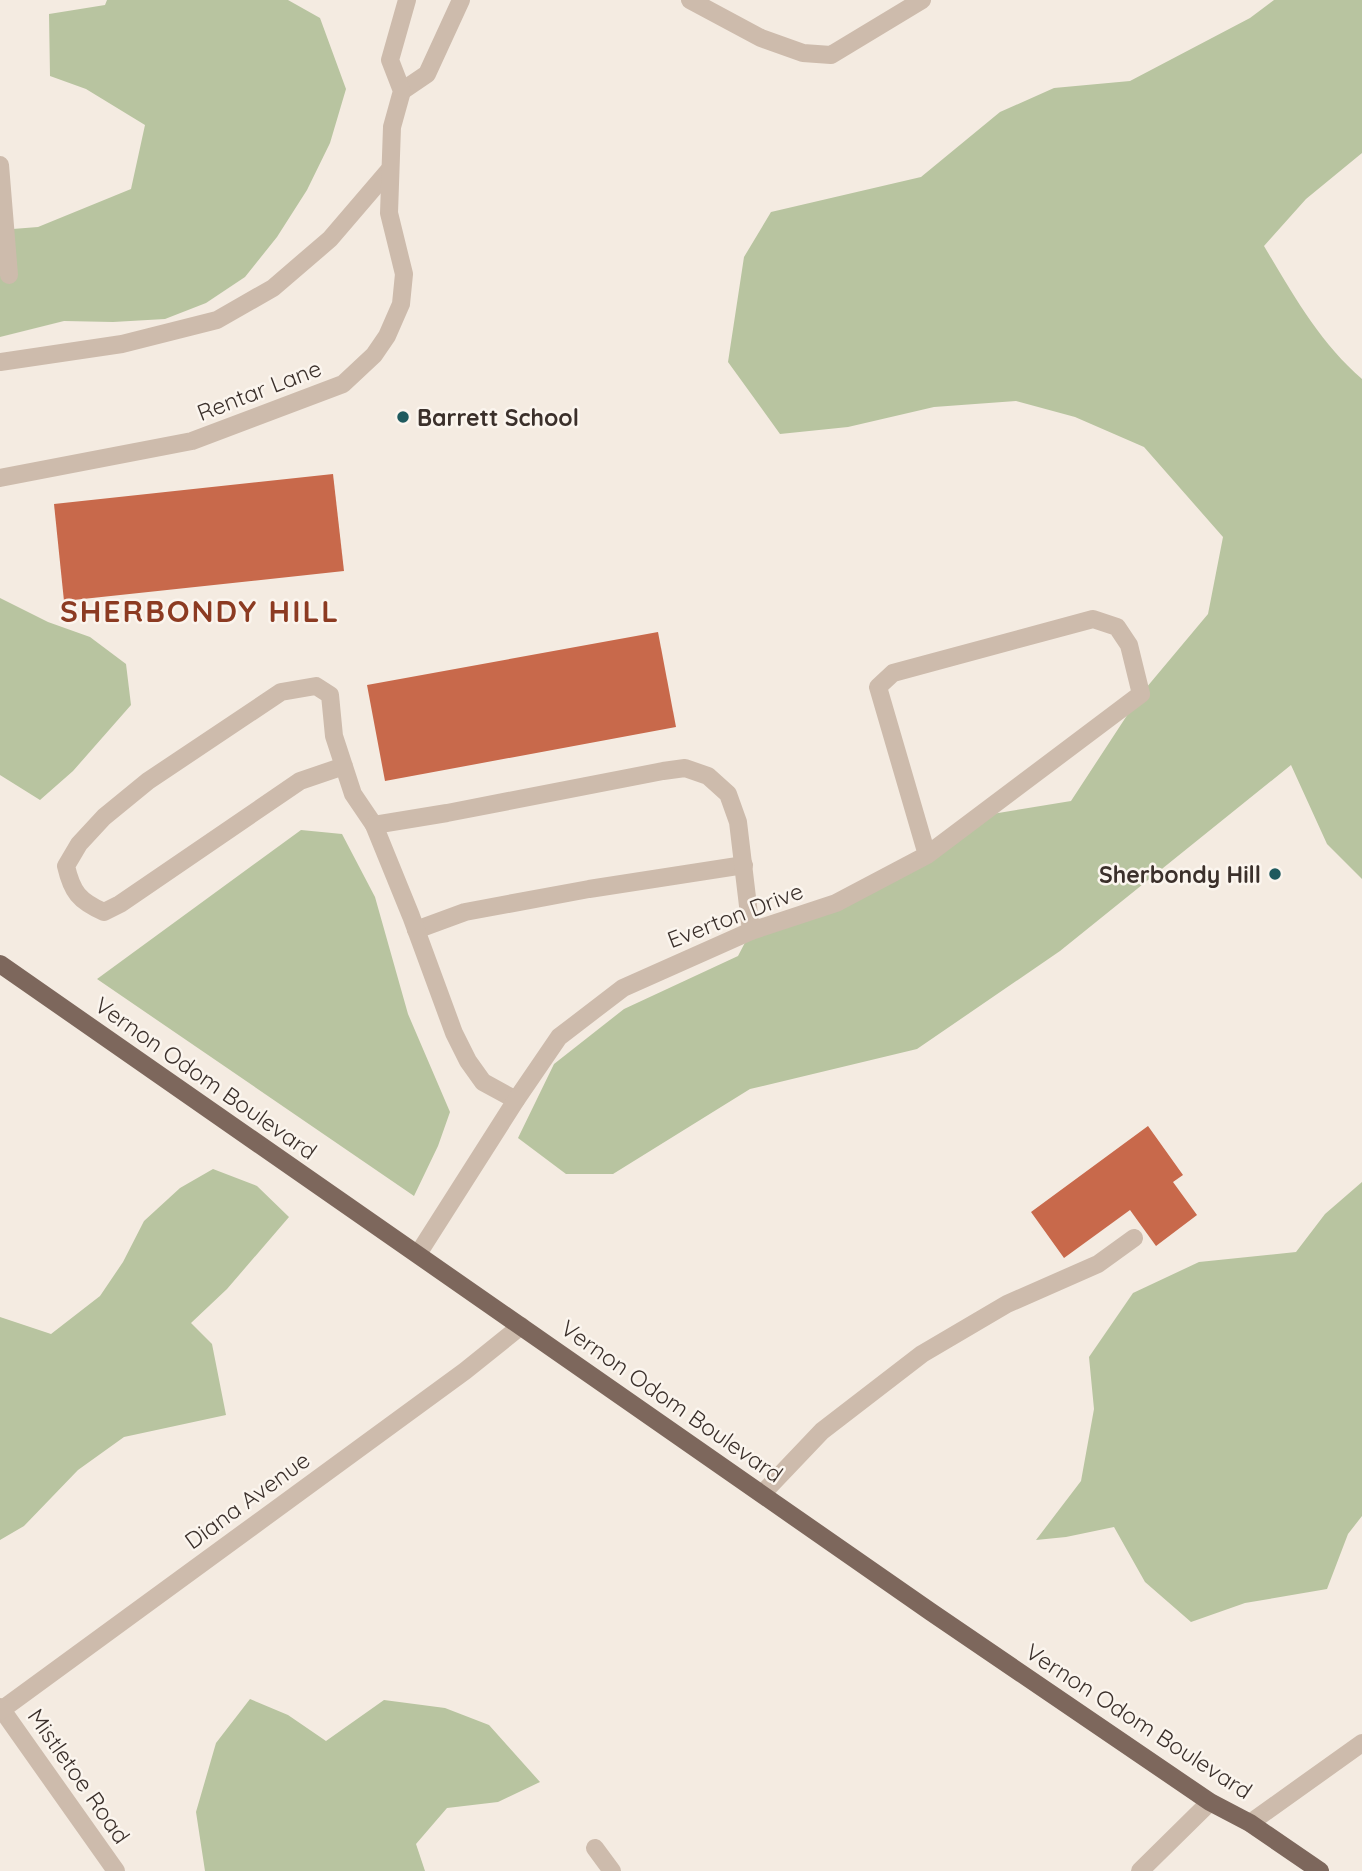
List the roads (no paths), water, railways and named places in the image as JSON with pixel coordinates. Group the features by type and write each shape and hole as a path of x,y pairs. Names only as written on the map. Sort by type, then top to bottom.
{"main road":[{"name":"Vernon Odom Boulevard","path":"0,964 931,1612 1210,1802 1250,1823 1320,1871"}],"street":[{"path":"407,0 390,60 402,91 427,74 461,0"},
{"path":"690,0 761,38 803,53 831,55 922,0"},
{"name":"Rentar Lane","path":"0,478 192,441 343,384 374,355 387,336 401,304 404,274 389,213 392,127 402,91"},
{"path":"0,164 9,275"},
{"path":"0,362 122,344 217,320 273,288 330,239 390,169"},
{"name":"Everton Drive","path":"418,1254 559,1037 623,988 751,931 836,903 927,855 1142,694 1129,645 1117,628 1093,619 894,673 878,687 927,855"},
{"path":"344,766 300,781 120,904 104,912 85,904 70,885 66,866 79,844 104,817 148,781 281,692 316,686 330,695 334,736 344,766 353,794 374,825 454,1033 468,1061 483,1082 516,1100"},
{"path":"374,825 685,768 708,776 728,794 738,822 751,931"},
{"name":"Everton Drive","path":"416,930 465,912 744,865"},
{"path":"762,1494 822,1431 922,1354 1007,1304 1098,1264 1134,1238"},
{"name":"Diana Avenue","path":"1,1709 465,1371 521,1326"},
{"name":"Mistletoe Road","path":"1,1709 116,1871"},
{"path":"1250,1823 1362,1743"},
{"path":"1140,1871 1210,1802"},
{"path":"595,1849 612,1871"}],"place":[{"name":"Barrett School","path":"403,417"},
{"name":"Sherbondy Hill","path":"1275,874"}],"district":[{"name":"SHERBONDY HILL","path":"200,611"}]}
